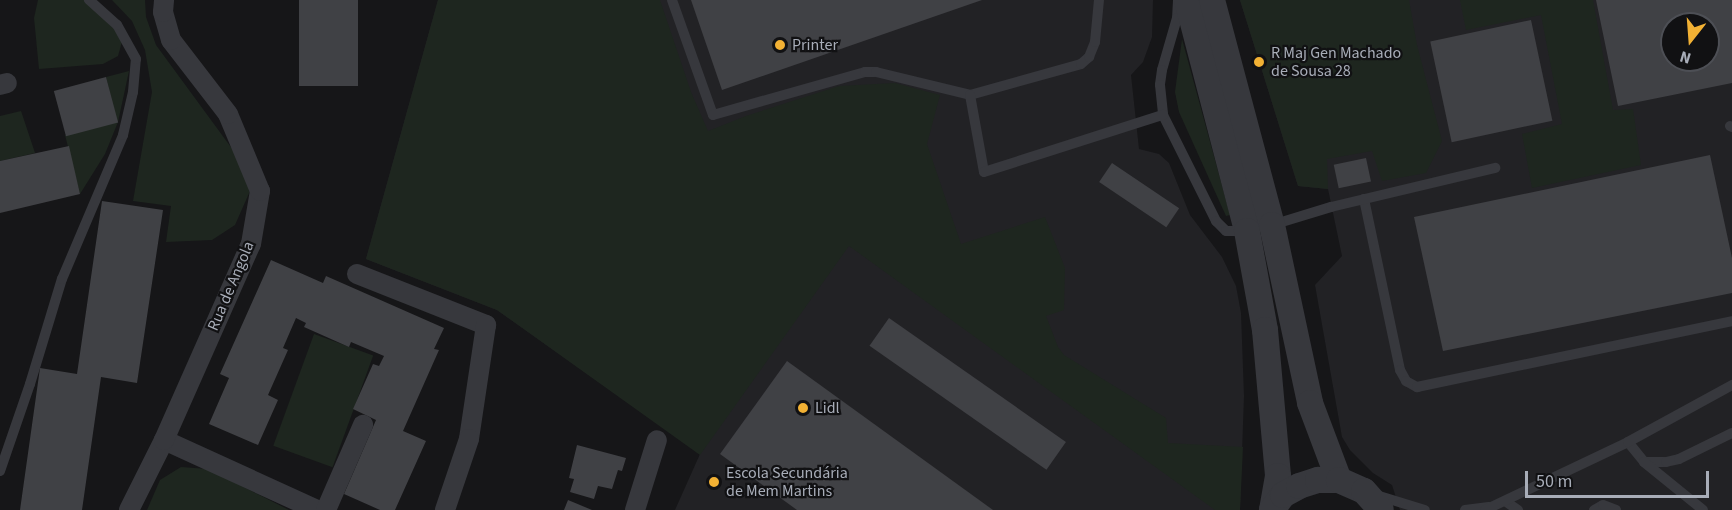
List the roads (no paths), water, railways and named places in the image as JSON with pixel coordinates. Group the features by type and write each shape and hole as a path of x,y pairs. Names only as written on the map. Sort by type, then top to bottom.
{"street":[{"name":"Rua de Angola","path":"129,510 164,440 251,244 261,191 228,114 171,40 163,12 164,0"},
{"path":"1187,0 1260,228 1310,403 1339,480"},
{"path":"1212,0 1260,228 1265,330 1278,476 1272,510"},
{"path":"357,274 486,325 469,439 445,510"},
{"path":"326,510 363,425"},
{"path":"164,440 317,510"},
{"path":"636,510 657,440"},
{"path":"1272,510 1283,495 1299,486 1318,480 1339,480 1364,491 1381,510"}],"lane":[{"path":"0,471 30,384 62,279 123,135 133,92 136,59 117,25 89,0"},
{"path":"672,0 713,115 865,72 876,72 970,95 1081,64 1089,57 1095,42 1099,0"},
{"path":"1178,0 1177,18 1161,77 1162,115 1216,221 1226,231 1260,228 1495,168"},
{"path":"970,95 984,172 1162,115"},
{"path":"1364,200 1400,370 1406,381 1417,387 1732,321"},
{"path":"1465,510 1487,509 1505,501 1628,442 1732,385"},
{"path":"1644,462 1679,459 1732,434"},
{"path":"1628,442 1644,462 1703,510"},
{"path":"1364,491 1425,510"},
{"path":"1505,501 1518,510"},
{"path":"1594,510 1603,505 1616,510"}],"place":[{"name":"Printer","path":"780,45"},
{"name":"R Maj Gen Machado de Sousa 28","path":"1259,62"},
{"name":"Lidl","path":"803,408"},
{"name":"Escola Secundária de Mem Martins","path":"714,482"}]}
